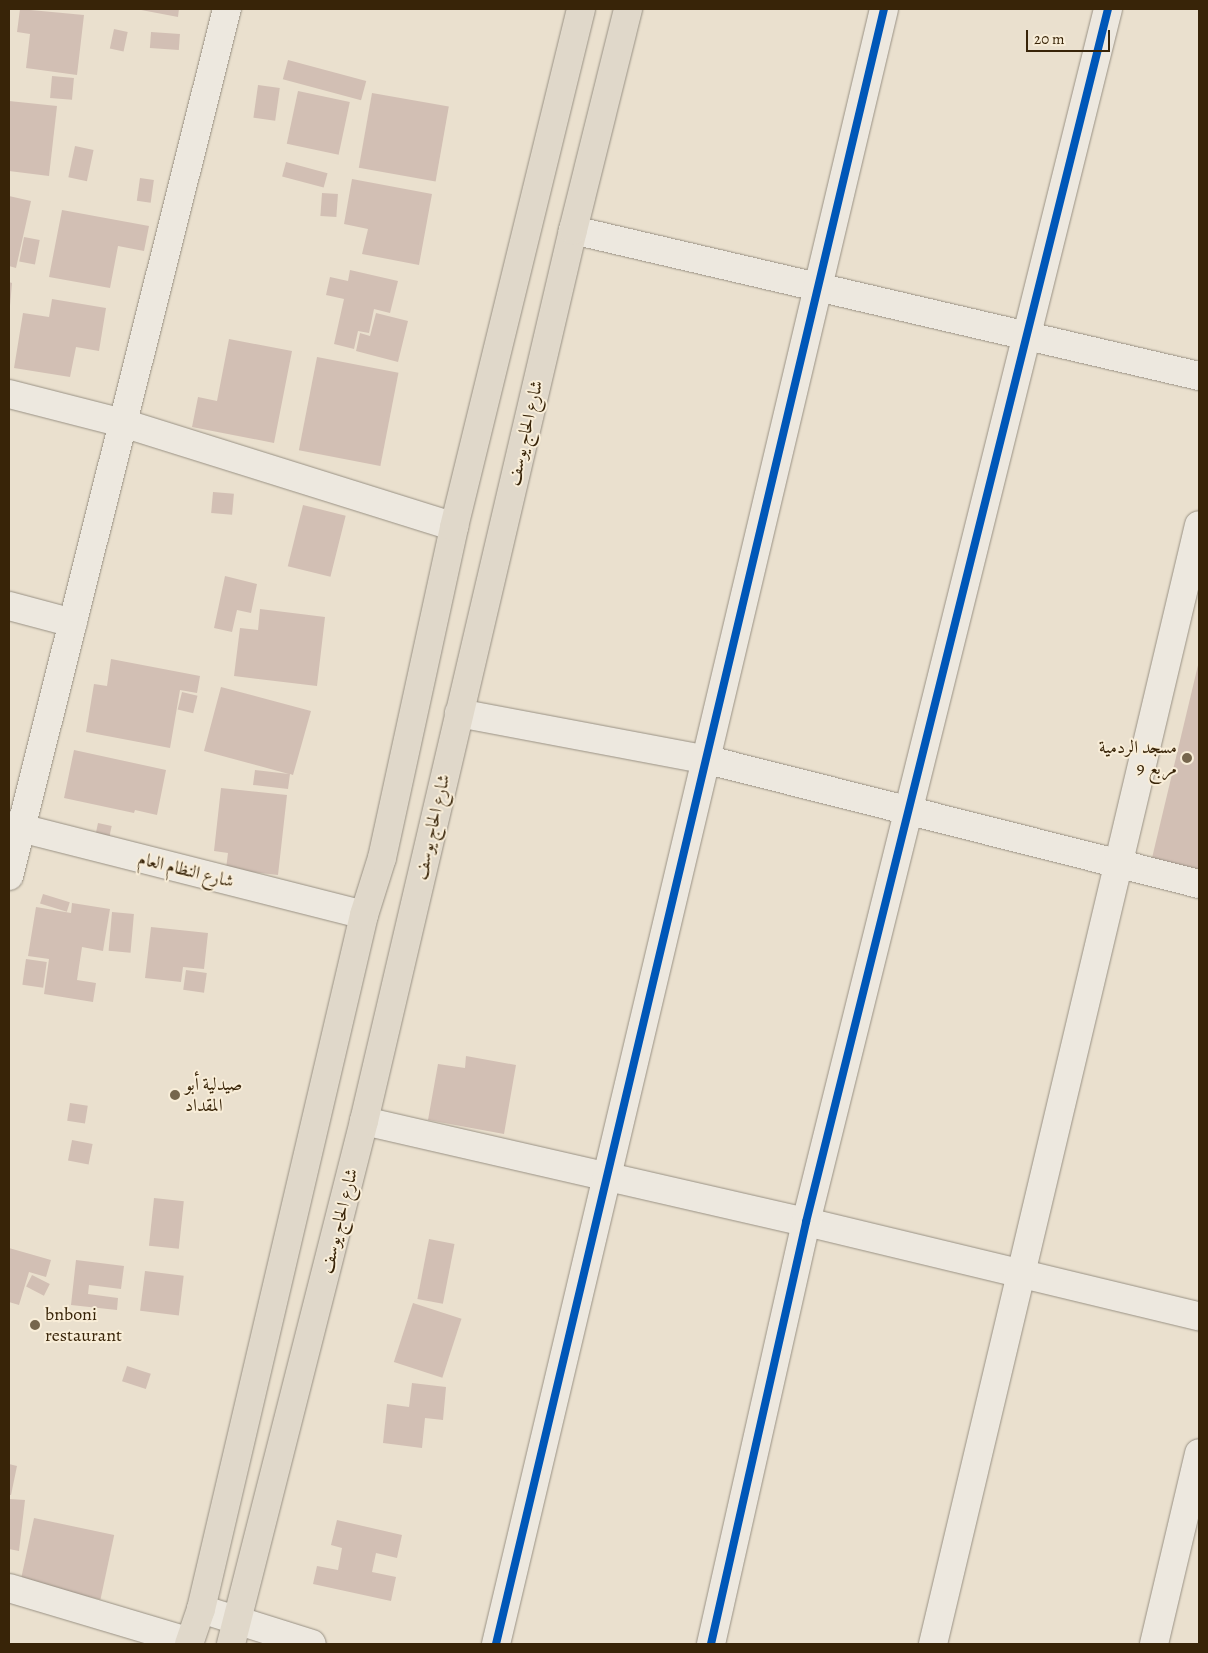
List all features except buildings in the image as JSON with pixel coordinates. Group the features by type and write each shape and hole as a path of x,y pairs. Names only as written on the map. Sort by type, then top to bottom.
{"main road":[{"path":"190,1643 200,1609 364,915 382,858 454,527 582,9"},
{"name":"شارع الحاج يوسف","path":"234,1633 364,1121 573,230 628,9"}],"street":[{"path":"9,876 15,827 72,623 228,9"},
{"path":"496,1644 708,760 884,9"},
{"path":"711,1644 806,1222 1108,9"},
{"path":"573,230 818,286 1025,337 1199,376"},
{"path":"9,394 123,423 454,527"},
{"path":"933,1644 1199,528"},
{"path":"9,606 72,623"},
{"path":"459,713 708,760 1199,884"},
{"name":"شارع النظام العام","path":"15,827 364,915"},
{"path":"364,1121 806,1222 1199,1316"},
{"path":"1154,1644 1199,1453"},
{"path":"9,1588 190,1643"},
{"path":"200,1609 234,1633 312,1644"}],"cycle path":[{"path":"496,1644 884,9"},
{"path":"711,1644 806,1222 1108,9"}],"place":[{"name":"مسجد الردمية مربع 9","path":"1187,758"},
{"name":"صيدلية أبو المقداد","path":"175,1095"},
{"name":"bnboni restaurant","path":"35,1325"}]}
